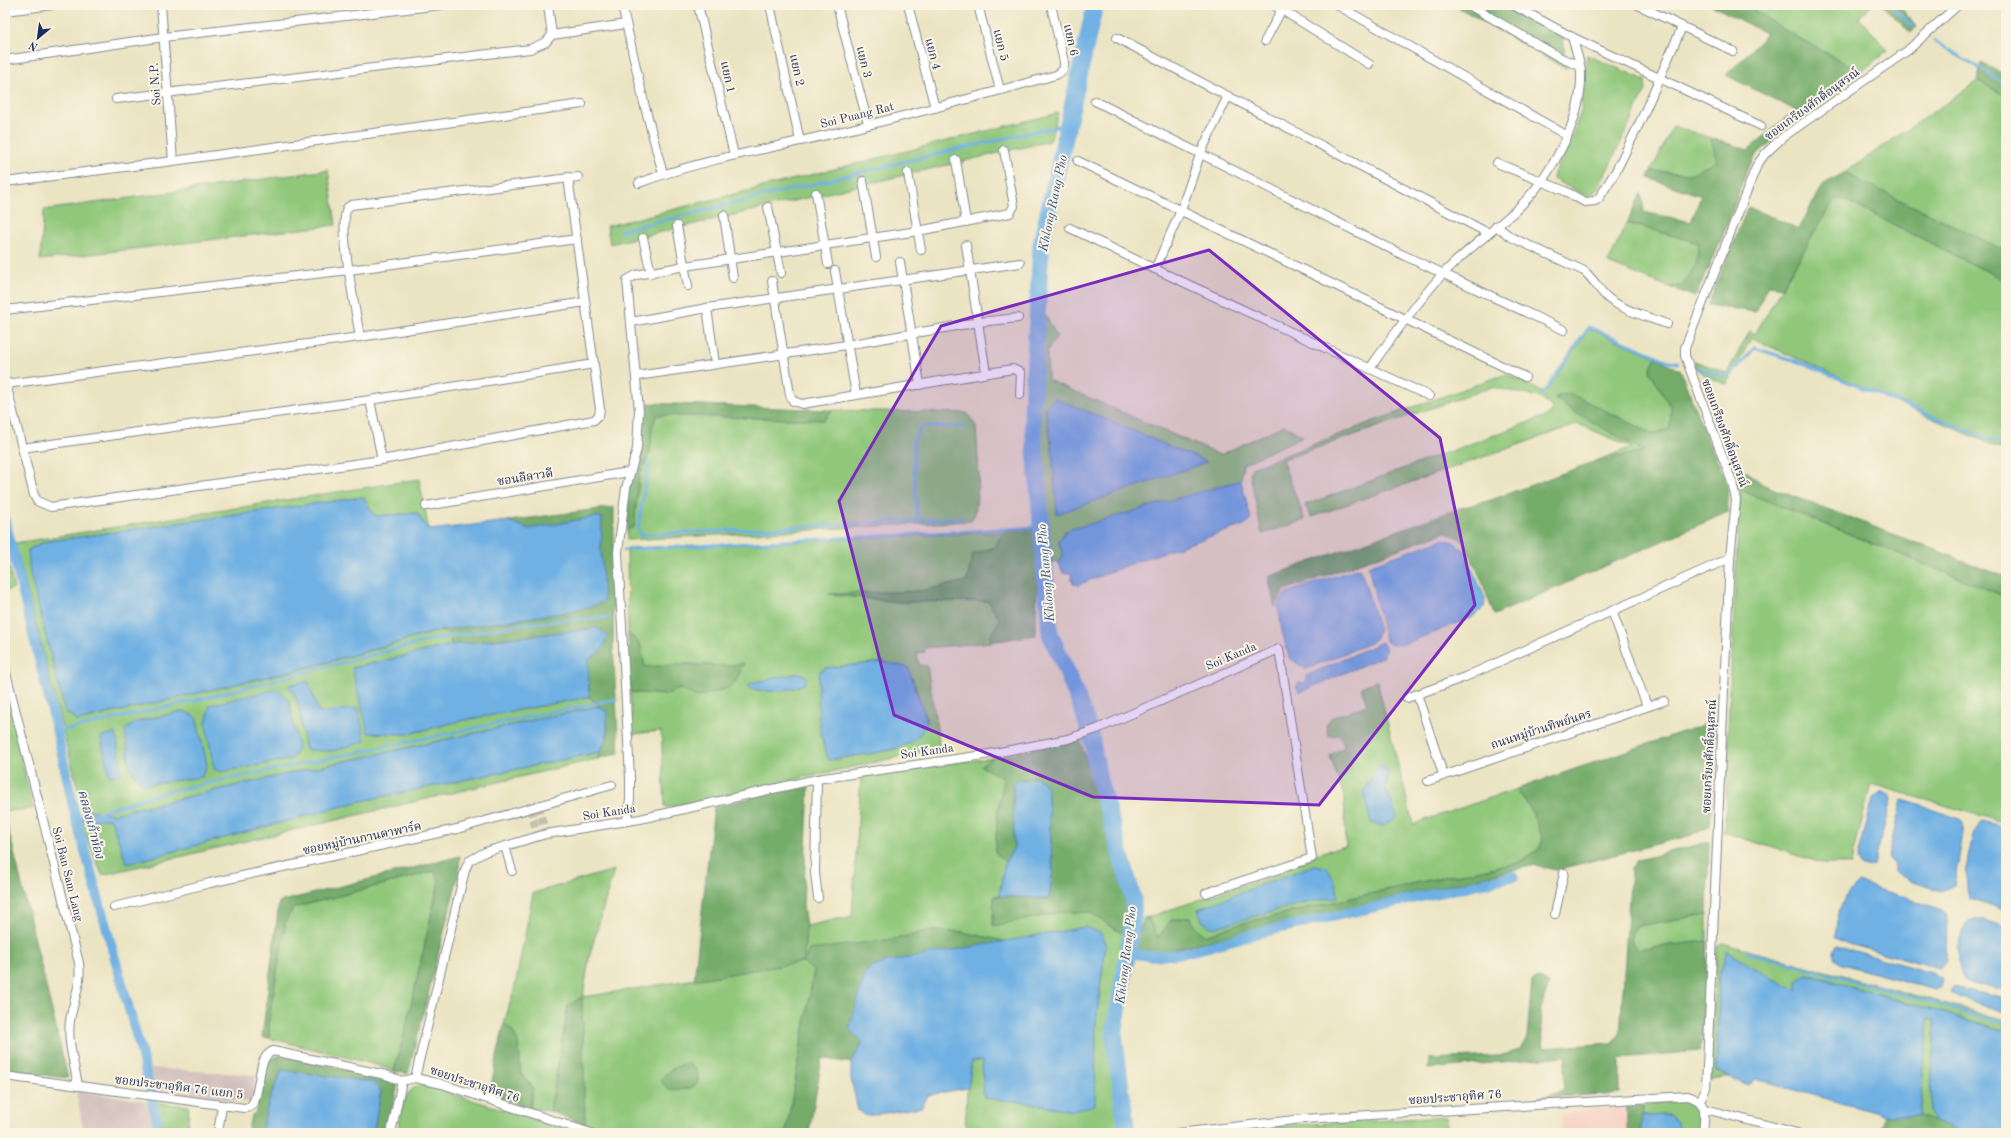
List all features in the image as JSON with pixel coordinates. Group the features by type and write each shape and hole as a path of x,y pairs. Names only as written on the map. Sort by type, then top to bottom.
{"street":[{"path":"5,11 53,5"},
{"name":"Soi N.P.","path":"161,5 173,161"},
{"path":"5,60 164,37 441,5"},
{"path":"548,5 552,36"},
{"path":"622,5 663,174"},
{"name":"แยก 1","path":"698,5 734,155"},
{"name":"แยก 2","path":"770,5 800,141"},
{"name":"แยก 3","path":"837,5 868,124"},
{"name":"แยก 4","path":"908,5 935,108"},
{"name":"แยก 5","path":"978,5 1000,90"},
{"name":"แยก 6","path":"1051,5 1065,67 1062,72 1056,75"},
{"path":"1337,5 1566,135"},
{"path":"1469,5 1561,58 1580,66"},
{"path":"1513,5 1572,37 1761,126"},
{"path":"1638,5 1733,51"},
{"name":"ซอยเกรียงศักดิ์อนุสรณ์","path":"1700,1101 1706,1088 1730,558 1736,500 1732,482 1685,356 1685,348 1757,165 1765,154 1783,137 1907,52 1958,5"},
{"path":"1265,41 1278,7 1370,64"},
{"path":"116,99 530,49 546,42 552,36 626,24"},
{"path":"1497,163 1585,202 1595,202 1616,172 1660,79 1682,27"},
{"path":"1370,368 1405,320 1443,274 1516,210 1542,182 1566,135 1579,95 1580,66 1572,37"},
{"path":"1117,38 1488,233"},
{"name":"Soi Puang Rat","path":"640,183 663,174 734,155 800,141 935,108 1056,75"},
{"path":"1155,269 1181,210 1201,152 1228,96"},
{"path":"1095,101 1201,152 1443,274 1564,330"},
{"path":"5,182 173,161 582,104"},
{"path":"627,820 630,799 630,778 618,552 629,472 637,449 639,411 637,376 627,280 636,275 685,266 918,231 1010,213 1014,206 1004,150"},
{"path":"956,160 966,222"},
{"path":"1078,161 1525,377"},
{"path":"908,173 921,250"},
{"path":"360,337 349,270 344,220 347,208 351,205 578,176"},
{"path":"568,177 600,409 599,415 594,420 382,460 51,508 37,501 6,382 360,337 585,302"},
{"path":"863,182 876,257"},
{"path":"816,193 828,264"},
{"path":"768,206 781,273"},
{"path":"724,215 733,278"},
{"path":"677,226 688,286"},
{"path":"1496,226 1511,237 1584,271 1591,276 1604,294 1615,303 1667,324"},
{"path":"1070,228 1429,396"},
{"path":"5,310 349,270 577,238"},
{"path":"643,238 651,272"},
{"path":"966,245 986,373"},
{"path":"900,262 920,385"},
{"path":"631,322 707,308 1020,263"},
{"path":"835,271 846,345 856,396"},
{"path":"772,282 790,395 793,402 802,404 856,396 1013,369 1021,373 1020,395"},
{"path":"707,308 715,364"},
{"path":"637,376 846,345 979,322 1018,318"},
{"path":"22,448 370,400 594,364"},
{"path":"370,400 382,460"},
{"name":"ซอนลีลาวดี","path":"426,506 629,472"},
{"path":"1407,698 1465,678 1730,558"},
{"path":"1612,611 1647,706"},
{"name":"Soi Kanda","path":"415,1078 465,870 469,861 485,852 546,834 640,819 817,779 984,756 1068,739 1097,729 1279,649 1286,684 1312,858 1206,893"},
{"name":"Soi Ban Sam Lang","path":"5,669 79,963 80,982 69,1022 69,1035 78,1086"},
{"path":"1417,694 1443,774"},
{"name":"ถนนหมู่บ้านทิพย์นคร","path":"1428,781 1443,774 1664,701"},
{"path":"817,779 815,873 818,898"},
{"name":"ซอยหมู่บ้านกานดาพาร์ค","path":"114,907 210,883 457,829 612,785"},
{"path":"505,846 512,872"},
{"path":"1555,914 1564,873"},
{"name":"ซอยประชาอุทิศ 76 แยก 5","path":"5,1076 222,1106 250,1107 257,1096 263,1061 268,1053 274,1051 378,1074 402,1081"},
{"name":"ซอยประชาอุทิศ 76","path":"402,1081 415,1078 460,1090 544,1119 591,1133"},
{"path":"391,1133 402,1081"},
{"name":"ซอยประชาอุทิศ 76","path":"1178,1133 1304,1119 1517,1105 1688,1096 1700,1101"},
{"path":"1700,1101 1705,1109 1703,1133"},
{"path":"218,1133 222,1106"},
{"path":"1705,1109 1797,1133"}],"highlighted area":[{"path":"1209,250 1440,438 1475,605 1319,805 1093,797 894,715 839,501 941,326"}],"shaded area":[{"path":"150,1068 256,1075 251,1102 152,1093"},
{"path":"76,1091 148,1101 156,1133 84,1133"},
{"path":"1627,1106 1627,1133 1561,1133 1561,1113"}],"green space":[{"path":"1454,5 1506,5 1563,37 1566,69"},
{"path":"1711,5 1750,5 1749,7 1788,32 1861,72 1794,121 1756,155 1746,172 1727,226 1695,297 1669,287 1682,286 1696,265 1699,243 1627,223 1641,193 1644,212 1691,222 1701,196 1648,178 1651,171 1691,174 1717,160 1711,138 1748,150 1795,110 1726,75 1767,34"},
{"path":"1750,5 1871,5 1859,18 1888,50 1861,72 1788,32 1748,7"},
{"path":"1882,5 1899,5 1916,27 1911,33"},
{"path":"1587,55 1645,80 1646,90 1598,189 1589,197 1553,179 1554,173 1571,139 1581,112"},
{"path":"1981,63 2006,75 2006,96 1978,81"},
{"path":"1978,81 2006,96 2006,251 1844,173"},
{"path":"1058,113 1050,141 610,244 607,226"},
{"path":"1673,126 1711,138 1718,160 1691,174 1651,171"},
{"path":"328,170 336,225 40,260 44,210"},
{"path":"1844,173 2006,251 2006,281 1845,200 1835,198 1782,287 1769,285 1755,312 1708,305 1748,207 1799,229 1822,185"},
{"path":"1835,198 1845,200 2006,281 2006,451 1751,338 1727,385 1704,375 1693,365 1695,361 1727,373 1750,331 1755,334"},
{"path":"1627,223 1699,243 1696,265 1682,286 1669,287 1608,263"},
{"path":"1043,311 1057,336 1047,351 1048,380 1220,455 1284,425 1303,436 1243,464 1241,480 1059,542 1063,556 1059,563 1052,561 1037,412","holes":["1045,408 1206,462 1052,448"]},
{"path":"1589,329 1656,357 1650,371 1671,408 1670,429 1653,434 1569,393 1555,398 1566,407 1645,451 1593,462 1632,447 1578,424 1311,517 1305,505 1551,414 1552,407 1538,397 1492,387 1282,460 1305,520 1262,534 1250,473 1252,468 1374,421 1506,374 1545,393"},
{"path":"1656,357 1680,370 1708,441 1727,482 1728,512 1494,615 1481,579 1463,540 1446,532 1285,590 1275,607 1268,577 1460,508 1491,500 1593,462 1644,451 1566,407 1555,397 1569,393 1653,434 1670,429 1671,408 1650,371"},
{"path":"648,403 832,410 824,420 657,415 652,427 650,452 639,476 634,527 627,530 629,485 641,450 645,413"},
{"path":"832,410 967,413 976,426 979,477 975,514 971,521 627,540 627,530 634,527 639,476 650,452 652,427 657,415 824,420"},
{"path":"1736,456 1741,468 1764,485 2006,577 2006,597 1740,490 1733,460"},
{"path":"419,479 429,530 417,513 375,516 363,497 44,542 28,550 65,711 77,721 314,666 438,631 451,634 451,645 358,667 408,734 460,721 589,697 599,706 282,775 113,814 83,809 15,543","holes":["277,689 289,700 254,695","297,700 319,713 306,749"]},
{"path":"1740,490 2006,597 2006,823 1871,784 1851,864 1824,864 1723,832 1726,813 1728,727"},
{"path":"614,507 613,644 619,753 597,759 607,738 607,712 589,697 588,660 602,650 598,628 451,645 450,634 438,631 576,611 601,549 601,518 594,517 529,529 508,521"},
{"path":"1032,529 1038,538 1036,635 991,642 990,635 1000,620 988,601 899,602 829,594 921,591 967,581 973,554 995,547 1003,532"},
{"path":"1003,532 995,547 973,554 967,581 921,591 834,595 899,602 988,601 1000,620 990,635 991,642 924,648 925,652 917,653 919,665 927,666 940,748 665,808 661,731 633,734 630,692 665,695 743,664 725,666 688,664 645,667 640,644 628,632 627,548","holes":["883,662 912,677 927,721 897,749 829,760 823,744 820,671 826,668"]},
{"path":"5,549 14,588 5,591"},
{"path":"628,632 640,644 645,667 688,664 725,666 744,663 736,681 728,688 698,697 679,689 665,695 630,692"},
{"path":"1377,681 1413,824 1517,789 1533,813 1543,840 1539,849 1518,863 1429,880 1235,925 1206,936 1197,929 1158,938 1148,917 1243,885 1264,880 1319,853 1346,846 1344,796 1330,756 1345,746 1339,735 1329,736 1326,726 1331,718 1367,705 1361,687"},
{"path":"5,690 33,809 5,811"},
{"path":"1717,720 1710,826 1692,835 1556,870 1535,865 1162,952 1139,953 1135,945 1144,918 1148,917 1158,938 1171,920 1190,917 1197,929 1206,936 1235,925 1429,880 1518,863 1539,849 1543,840 1533,813 1517,789"},
{"path":"1080,739 1127,896 1123,934 1089,912 1063,912 993,926 994,896 1049,899 1053,870 1047,786 1035,777 1013,782 1014,848 1005,862 995,852 998,809 1004,779 981,766 991,758"},
{"path":"600,752 597,759 102,875 81,822 87,820 111,819 127,864 361,801"},
{"path":"991,758 1004,779 998,809 995,852 1005,862 999,896 994,896 993,925 1063,912 1090,912 1123,934 1109,1035 1122,1131 1112,1133 965,1133 967,1092 972,1061 983,1061 1031,1103 1073,1111 1096,1021 1106,943 1086,927 1008,942 962,932 927,931 900,938 814,971 786,1133 618,1133 585,1125 582,998 568,1006 550,1111 530,1108 533,1088 520,1073 517,1039 510,1028 504,1024 515,986 533,893 614,870 589,958 583,997 803,962 806,926 852,916 861,776"},
{"path":"809,787 803,905 806,926 804,961 809,950 900,938 927,931 962,932 1008,942 885,962 866,971 863,1042 851,1063 822,1058 809,1133 786,1133 814,971 803,962 694,980 714,807 771,793"},
{"path":"5,815 68,1078 10,1071 5,1051"},
{"path":"1709,842 1707,914 1638,926 1633,932 1631,940 1636,949 1707,941 1705,1011 1700,1051 1620,1058 1620,1093 1536,1098 1563,1091 1566,1056 1428,1069 1429,1059 1499,1056 1520,1050 1527,1037 1532,981 1538,978 1549,984 1540,1012 1544,1048 1611,1043 1620,1034 1631,868 1637,860"},
{"path":"460,856 459,872 408,1074 394,1071 404,1036 439,881 434,871 293,908 286,920 269,1019 269,1038 262,1037 279,902"},
{"path":"435,871 439,881 404,1036 394,1071 373,1064 269,1038 269,1019 286,920 293,908"},
{"path":"1707,914 1707,941 1636,949 1631,940 1633,932 1638,926"},
{"path":"1722,943 2006,1020 2006,1031 1808,974 1798,992 1771,978 1724,961 1718,978 1719,994 1716,1072 1730,1077 1710,1080 1717,947"},
{"path":"582,997 585,1125 550,1111 568,1006"},
{"path":"1928,1018 1935,1020 1930,1112 1934,1122 1919,1116"},
{"path":"504,1024 510,1028 517,1039 520,1073 533,1088 530,1108 489,1095"},
{"path":"280,1055 392,1080 398,1084 386,1133 373,1133 381,1092 282,1070 268,1104 261,1133 247,1133 251,1116 255,1113 267,1066 270,1060"},
{"path":"687,1062 698,1071 698,1083 689,1089 669,1090 660,1080 670,1070"},
{"path":"421,1084 579,1133 398,1133 403,1104 409,1092 414,1087"},
{"path":"1688,1101 1693,1103 1698,1110 1699,1118 1697,1133 1680,1133 1669,1115 1642,1116 1643,1106 1663,1102"},
{"path":"153,1102 189,1106 187,1133 161,1133"},
{"path":"1627,1106 1643,1106 1641,1133 1627,1133"},
{"path":"1885,1115 1919,1116 1968,1133 1893,1133 1880,1129"},
{"path":"1446,1117 1447,1133 1225,1133 1293,1125"}],"water":[{"path":"1055,398 1207,462 1057,514 1052,448 1045,408"},
{"path":"1241,480 1251,519 1247,524 1135,562 1078,585 1073,584 1071,573 1063,573 1059,563 1063,556 1059,542 1065,531"},
{"path":"363,497 375,516 417,513 429,530 508,521 529,529 594,517 602,517 601,549 604,602 576,611 438,631 314,666 77,721 65,711 30,574 28,550 44,542"},
{"path":"1443,539 1454,542 1464,550 1485,598 1484,608 1471,618 1401,645 1391,645 1385,640 1368,566"},
{"path":"1356,569 1361,570 1379,630 1376,638 1370,643 1306,669 1289,658 1282,631 1278,606 1286,593"},
{"path":"598,628 608,636 602,650 588,660 589,697 460,721 408,734 368,733 352,668 451,645"},
{"path":"1382,642 1386,650 1382,657 1300,692 1296,687 1298,683 1307,682 1306,676"},
{"path":"883,662 908,667 927,721 922,731 918,737 901,747 876,753 829,760 820,728 818,694 820,671 826,668"},
{"path":"799,673 807,677 804,684 798,687 777,691 763,691 749,688 750,683"},
{"path":"308,681 319,713 358,708 365,741 333,751 306,750 297,700 289,685"},
{"path":"277,689 289,700 298,748 292,759 221,772 214,769 206,724 210,705"},
{"path":"599,706 607,712 607,738 600,752 361,801 127,864 111,819 87,820 81,822 83,809 113,814 282,775"},
{"path":"184,711 196,717 207,764 202,777 143,785 130,768 125,730 138,721"},
{"path":"116,733 122,775 109,776 101,737"},
{"path":"1379,765 1388,771 1386,789 1397,817 1383,826 1371,823 1364,792"},
{"path":"1036,777 1047,786 1053,870 1049,899 999,896 1005,862 1014,848 1013,782"},
{"path":"1882,792 1892,796 1874,865 1861,867 1857,860 1873,799"},
{"path":"1902,799 1959,819 1963,823 1963,834 1954,885 1942,891 1912,882 1895,873 1895,865 1888,857"},
{"path":"1981,821 2006,827 2006,911 1969,899 1967,889 1968,859 1973,839"},
{"path":"1314,865 1327,867 1336,884 1338,897 1300,904 1213,928 1202,921 1198,909"},
{"path":"1859,883 1940,909 1947,913 1946,960 1940,968 1848,944 1835,938 1837,922 1843,901 1852,889"},
{"path":"1980,919 2006,927 2006,992 1966,981 1960,974 1959,947 1964,927 1972,921"},
{"path":"1086,927 1101,933 1106,943 1096,1021 1095,1105 1073,1111 1031,1103 984,1098 982,1061 972,1061 968,1088 928,1095 922,1107 866,1116 858,1110 851,1079 851,1063 863,1042 849,1029 866,971 885,962"},
{"path":"1837,946 1932,973 1941,977 1942,985 1936,990 1842,964 1834,959 1834,951"},
{"path":"1727,951 1771,978 1798,991 1798,981 1807,974 2006,1031 2006,1133 1968,1133 1934,1122 1930,1112 1935,1020 1928,1018 1919,1116 1888,1116 1756,1079 1749,1085 1716,1072 1719,994 1718,978"},
{"path":"1954,987 2006,999 2006,1012 1958,997 1951,992"},
{"path":"282,1070 374,1082 381,1091 373,1133 261,1133 268,1104"},
{"path":"1669,1115 1676,1120 1680,1133 1641,1133 1642,1116"}],"waterway":[{"name":"Khlong Rang Pho","path":"1095,5 1041,244 1032,413 1050,634 1084,714 1092,741 1099,780 1133,897 1133,919 1114,1035 1127,1133"},
{"path":"1890,5 1913,27"},
{"path":"1934,41 2006,84"},
{"path":"619,231 945,152 1068,124"},
{"path":"1542,395 1589,327 1666,360 1678,363"},
{"path":"1698,368 1724,377 1740,365 1754,348 1796,361 2006,446"},
{"path":"917,520 913,442 922,426 965,427"},
{"path":"649,462 638,528 640,535 963,518"},
{"name":"คลองเก้าห้อง","path":"5,520 57,732 75,815 141,1052 160,1133"},
{"path":"624,550 1043,527"},
{"path":"57,732 209,697 435,639 529,623 609,617"},
{"path":"96,813 165,792 616,699"},
{"path":"76,819 85,816"},
{"path":"1127,952 1161,956 1178,954 1263,932 1514,876"},
{"path":"1747,952 2006,1023"}],"tunnel":[{"path":"538,805 546,834"},
{"path":"530,808 538,837"}]}
